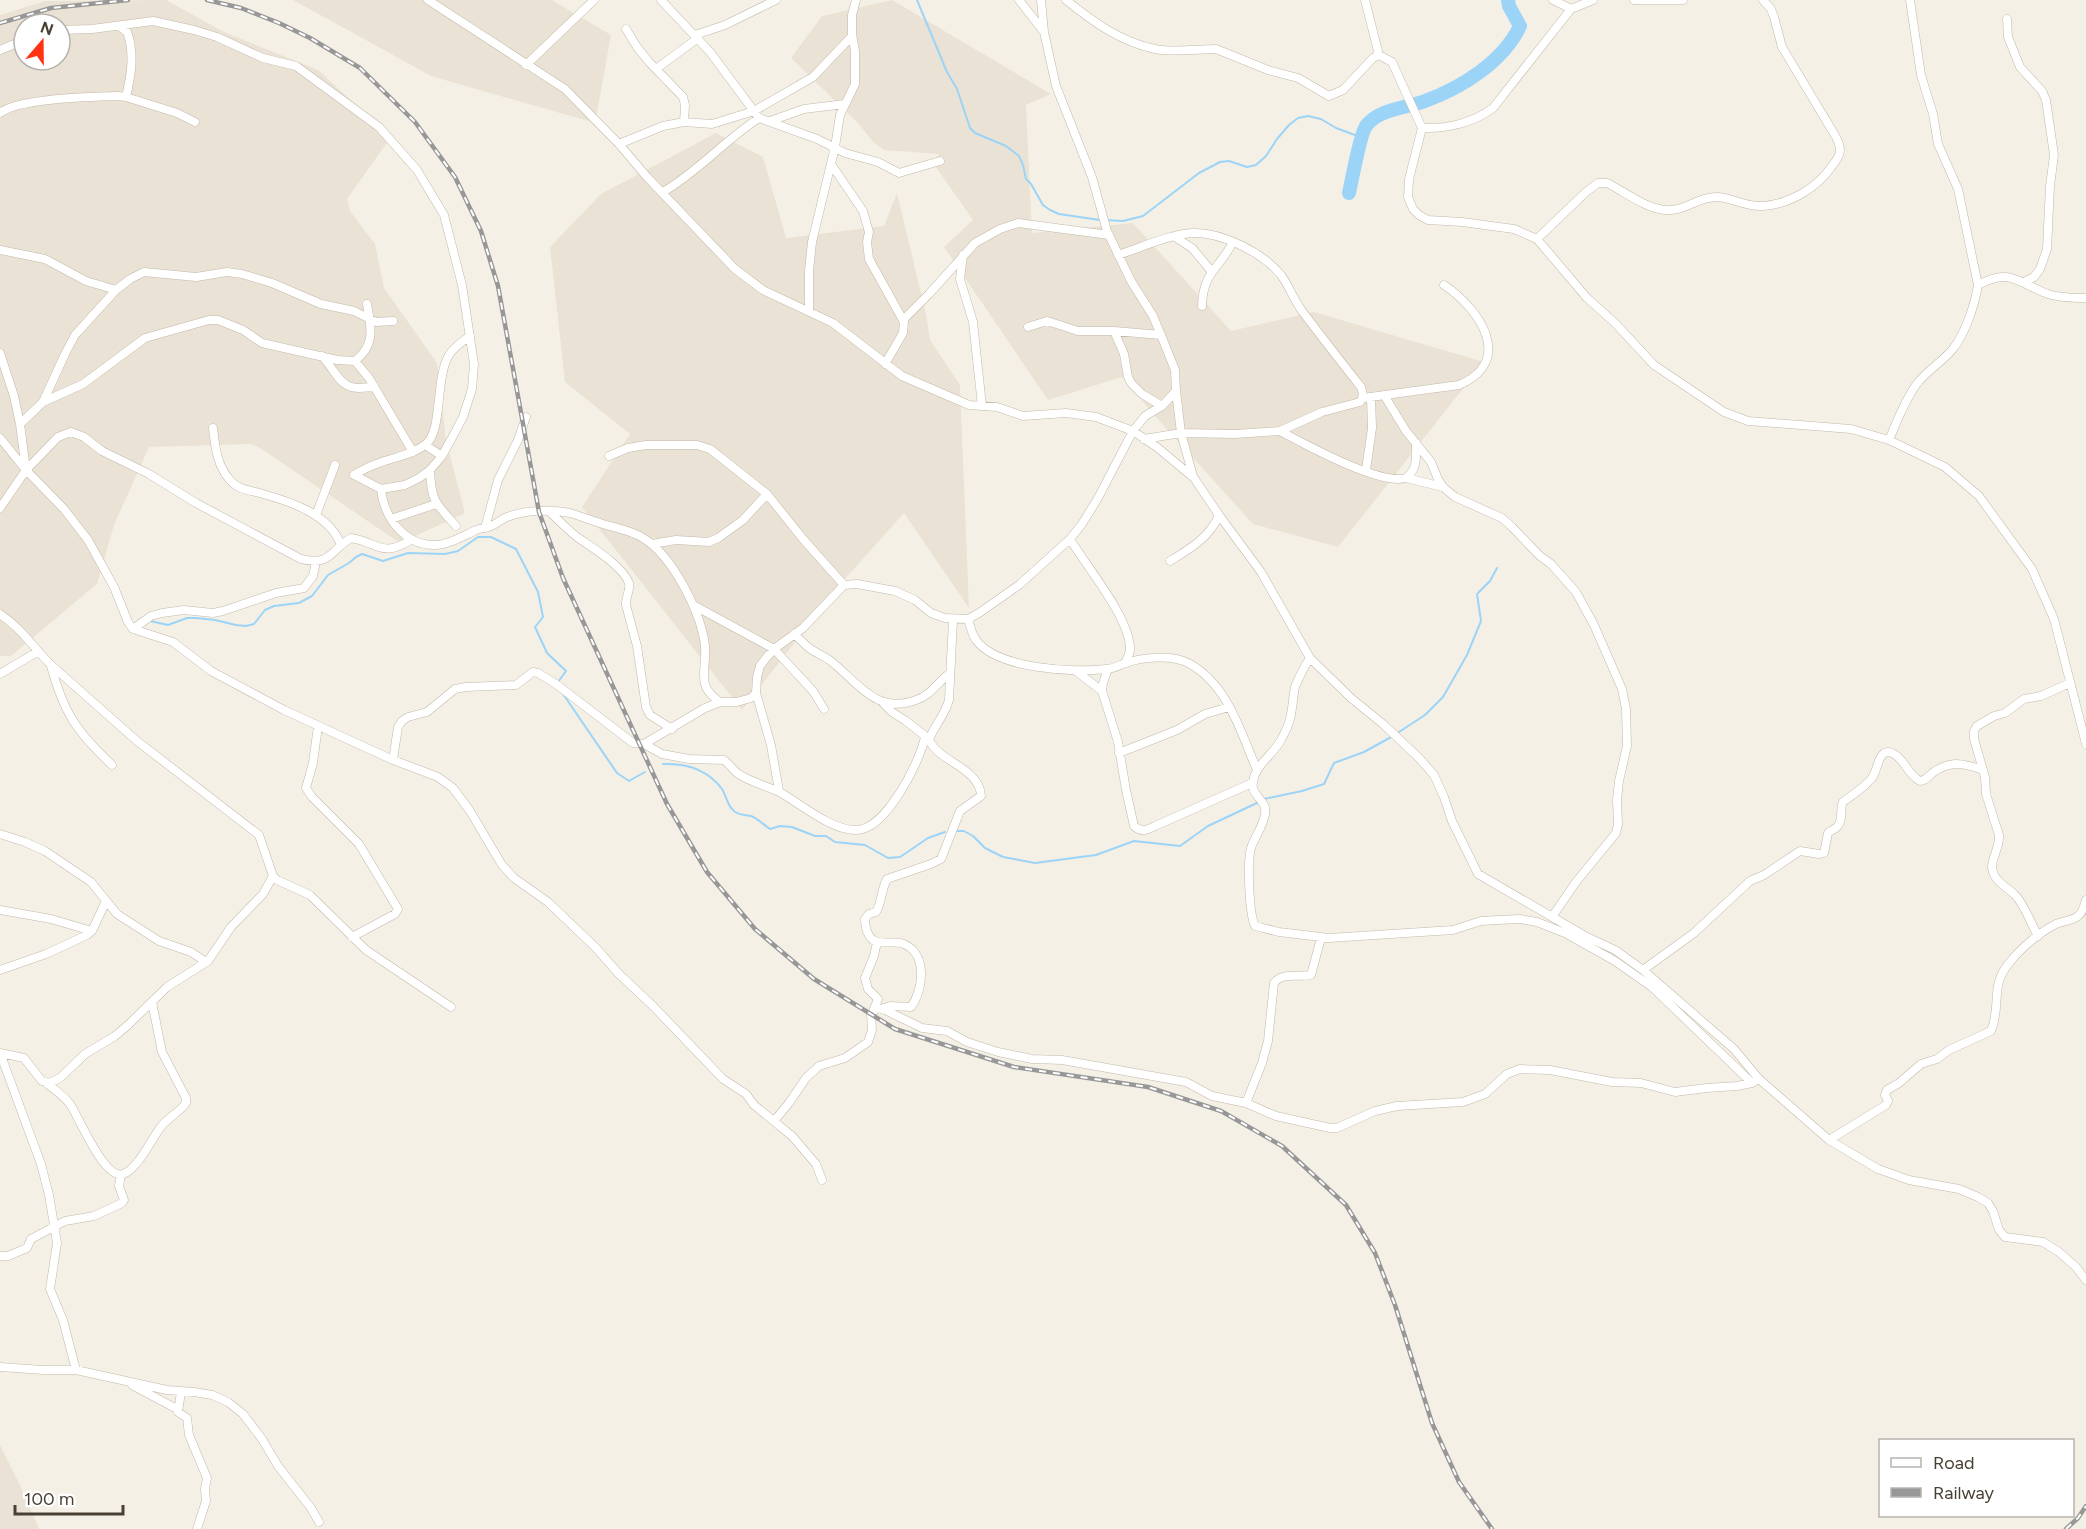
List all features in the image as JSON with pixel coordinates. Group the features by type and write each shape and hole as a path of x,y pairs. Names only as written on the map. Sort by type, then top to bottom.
{"street":[{"path":"428,0 565,89 735,269 763,290 833,323 885,364 911,381 962,402 997,407 1023,416 1066,413 1087,415 1109,421 1133,431 1194,478"},
{"path":"526,65 594,0"},
{"path":"661,0 696,36 757,115 845,153 887,166 899,173 940,161"},
{"path":"656,69 696,36 725,25 776,0"},
{"path":"809,311 810,253 835,147 840,115 855,84 852,15 856,0"},
{"path":"1019,0 1044,32"},
{"path":"1041,0 1044,32 1056,86 1092,177 1109,235 1131,281 1153,316 1175,370 1180,433 1194,478 1261,572 1310,658 1419,758 1434,775 1452,821 1478,874 1585,936 1615,950 1643,970 1734,1050 1755,1081"},
{"path":"1066,0 1103,29 1137,43 1157,50 1216,49 1225,51 1268,70 1298,78 1329,96 1343,90 1372,58 1379,55"},
{"path":"1365,0 1379,55 1392,62 1422,128 1409,179 1408,197 1413,209 1428,220 1514,229 1537,239 1587,297 1654,365 1724,412 1748,421 1851,429 1889,440 1944,467 1979,496 2032,569 2054,619 2086,744"},
{"path":"1553,0 1571,9"},
{"path":"1422,128 1436,129 1453,126 1484,115 1493,108 1571,9 1593,0"},
{"path":"1634,0 1648,2 1683,0"},
{"path":"1537,239 1598,183 1607,183 1655,208 1667,210 1718,197 1745,205 1763,206 1782,202 1805,191 1824,178 1838,158 1840,148 1836,137 1782,47 1774,17 1763,0"},
{"path":"1889,440 1902,409 1916,386 1954,348 1976,298 1978,285 1958,189 1938,144 1933,114 1922,75 1910,0"},
{"path":"2007,19 2008,37 2020,67 2042,91 2046,100 2054,155 2047,249 2040,269 2034,277 2024,282"},
{"path":"72,30 153,21 217,37 263,58 296,66 380,127 417,170 444,215 462,285 470,336 474,364 472,389 463,417 442,456 430,470 405,485 381,489 354,475 425,445 433,434 439,386 448,357 454,348 470,336"},
{"path":"119,26 127,32 130,43 131,69 126,97"},
{"path":"626,29 637,47 683,97 684,122"},
{"path":"663,192 692,173 757,115 813,77 852,36"},
{"path":"0,113 9,107 58,99 126,97 177,113 195,122"},
{"path":"770,122 804,109 845,104"},
{"path":"619,144 663,126 684,122 712,124 757,115"},
{"path":"831,164 863,211 869,232 867,242 869,260 905,325 903,333 885,364"},
{"path":"903,320 975,243 1018,223 1109,235"},
{"path":"1118,255 1194,233 1233,242 1264,259 1282,277 1300,308 1367,398 1372,428 1366,470"},
{"path":"1175,237 1192,248 1212,272"},
{"path":"1202,306 1204,285 1233,242"},
{"path":"0,250 45,259 86,282 116,290"},
{"path":"963,255 960,279 973,322 982,406"},
{"path":"43,402 75,335 116,290 144,272 196,277 227,272 242,274 272,283 332,307 354,311 381,323 393,321"},
{"path":"1978,285 1998,276 2024,282 2051,295 2086,298"},
{"path":"1144,439 1180,433 1235,434 1280,430 1322,412 1367,398 1459,385 1474,378 1482,370 1486,359 1488,347 1484,328 1479,317 1458,295 1444,285"},
{"path":"355,361 367,349 370,338 367,304"},
{"path":"20,424 43,402 83,384 145,338 175,328 218,320 243,330 262,343 355,361 374,386 412,452"},
{"path":"1028,327 1047,321 1078,331 1161,335"},
{"path":"1114,331 1124,354 1131,383 1142,394 1162,406"},
{"path":"0,353 14,396 26,470"},
{"path":"322,356 346,385 357,390 374,386"},
{"path":"779,791 771,745 756,693 760,666 774,649 803,628 844,585 857,584 895,591 915,600 931,613 953,620 968,619 1019,585 1070,539 1094,505 1133,431 1145,416 1162,406 1176,391"},
{"path":"1384,395 1431,462 1443,488"},
{"path":"485,528 498,480 518,440 526,417"},
{"path":"213,428 215,447 228,479 244,490 263,493 316,515 334,531 341,545"},
{"path":"1280,430 1324,454 1366,470 1392,479 1406,478 1443,488 1455,497 1502,518 1561,574 1576,592 1594,625 1622,689 1626,709 1627,746 1619,781 1616,833 1576,882 1552,917"},
{"path":"0,508 26,470 58,437 65,433 75,433 102,451 149,474 196,503 301,559 316,562 331,555 351,538 379,548 394,549 411,540"},
{"path":"0,438 26,470 64,509 88,540 114,587 133,629 172,642 211,671 318,726 393,760 438,777 453,788 470,811 502,865 514,879 548,902 723,1079 746,1094 754,1105 792,1136 812,1157 819,1168 822,1180"},
{"path":"1406,478 1413,470 1416,461 1416,443"},
{"path":"425,445 442,456"},
{"path":"609,456 628,448 646,445 697,445 710,448 767,494 844,585"},
{"path":"316,515 335,465"},
{"path":"430,470 431,492 436,504 456,526"},
{"path":"381,489 384,508 391,519 411,540 421,543 436,545 512,516 549,511 567,512 631,532 652,544 662,553 695,606 705,644 705,687 709,695 720,702"},
{"path":"652,544 676,540 709,542 743,520 767,494"},
{"path":"391,519 436,504"},
{"path":"549,511 575,536 612,563 629,582 630,586 625,599 637,646 646,707 650,715 672,729"},
{"path":"1170,561 1208,534 1219,515"},
{"path":"1070,539 1109,597 1124,626 1130,649 1125,663"},
{"path":"133,629 151,616 162,613 195,610 223,611 276,592 304,588 313,576 316,562"},
{"path":"695,606 774,649 809,686 824,710"},
{"path":"0,614 26,635 50,664 136,741 259,835 273,876 284,884 310,895 366,950 451,1006"},
{"path":"968,619 975,640 1004,659 1020,664 1077,671 1108,669 1125,663 1163,657 1180,659 1203,673 1221,691 1257,770"},
{"path":"393,760 398,727 408,717 427,712 455,689 516,685 533,672 556,684 633,743 644,744 657,752 689,759 724,760 737,773 779,791 832,823 858,830 867,827 889,806 909,778 927,739 948,704 953,620"},
{"path":"795,634 808,647 833,663 872,698 881,701 891,703 916,701 925,696 949,674"},
{"path":"0,674 38,652"},
{"path":"1310,658 1296,687 1287,729 1278,747 1257,770 1252,783 1254,792 1266,805 1261,830 1251,846 1249,857 1255,926 1321,938 1453,930 1481,921 1520,919 1537,922 1565,933 1652,987 1755,1081 1829,1140 1878,1169 1909,1180 1959,1189 1978,1197 1988,1203 1999,1230 2005,1237 2043,1242 2076,1267 2086,1280"},
{"path":"50,664 65,710 81,734 112,765"},
{"path":"1108,669 1102,683 1102,692 1114,723 1134,826 1143,831 1252,783"},
{"path":"1077,671 1102,692"},
{"path":"2038,936 2017,896 2002,885 1994,874 1992,865 2000,842 1986,794 1974,731 1983,721 2005,713 2024,699 2041,696 2070,683"},
{"path":"644,744 705,708 720,702 746,701 756,693"},
{"path":"877,1009 890,1006 911,1007 917,992 921,970 920,961 915,952 906,945 898,942 877,942 869,935 865,919 869,914 876,912 880,906 883,886 887,879 942,859 960,811 981,796 981,790 975,781 881,701"},
{"path":"1119,753 1170,733 1205,714 1229,707"},
{"path":"318,726 313,763 306,788 312,797 359,844 398,909 395,914 352,937"},
{"path":"1643,970 1694,933 1750,881 1764,875 1800,851 1824,853 1828,833 1837,827 1841,818 1840,807 1872,778 1878,759 1883,754 1890,752 1895,754 1912,776 1920,782 1934,772 1958,763 1983,770"},
{"path":"0,834 45,851 91,882 117,914 166,944 191,952 206,962"},
{"path":"46,1083 60,1078 85,1054 115,1036 138,1017 167,987 206,962 231,927 263,894 273,876"},
{"path":"1829,1140 1879,1110 1887,1103 1887,1090 1922,1064 1937,1059 1949,1050 1991,1031 1997,1014 1998,980 2009,962 2038,936 2055,925 2078,917 2086,900"},
{"path":"0,970 46,954 92,931 106,901"},
{"path":"0,910 51,919 92,931"},
{"path":"1246,1103 1268,1041 1274,983 1276,979 1283,976 1311,975 1321,938"},
{"path":"774,1121 806,1078 819,1066 846,1058 868,1042 872,1029 870,1018 877,1009 878,999 868,989 865,978 877,942"},
{"path":"0,1053 24,1058 39,1078 65,1098 97,1154 113,1172 121,1174 131,1170 162,1125 186,1103 186,1098 162,1052 152,1002"},
{"path":"877,1009 922,1028 947,1031 967,1042 998,1052 1032,1059 1062,1060 1186,1082 1212,1096 1246,1103 1276,1116 1337,1128 1374,1111 1413,1104 1463,1102 1485,1094 1508,1074 1520,1069 1550,1070 1612,1082 1641,1083 1675,1092 1755,1081"},
{"path":"0,1053 41,1164 57,1243 50,1289 63,1320 76,1370"},
{"path":"0,1256 8,1256 27,1248 31,1239 65,1221 94,1216 122,1203 124,1200 119,1186 121,1174"},
{"path":"0,1367 76,1370 167,1390 212,1395 228,1402 243,1414 262,1438 278,1466 311,1508 319,1522"},
{"path":"126,1380 177,1409 187,1418 189,1435 207,1478 206,1501 197,1529"},
{"path":"177,1409 181,1392"}],"shaded area":[{"path":"166,0 226,33 318,70 391,137 347,199 350,211 375,244 384,288 437,363 446,440 465,513 400,543 251,444 149,447 114,525 97,584 11,656 0,656 0,15 45,1"},
{"path":"293,0 552,0 611,35 595,123 431,76"},
{"path":"892,0 1051,94 1026,105 1032,233 1133,223 1231,331 1314,312 1484,362 1338,547 1253,524 1122,377 1048,400 944,247 973,220 933,163 939,154 884,150 873,142 858,123 791,58 822,16"},
{"path":"716,133 763,157 786,238 884,226 897,193 930,340 960,385 969,608 904,513 844,580 742,710 582,507 630,434 565,382 550,247 601,194"},
{"path":"0,1445 20,1485 39,1529 0,1529"}],"waterway":[{"path":"917,0 947,72 957,89 970,128 975,133 1006,146 1019,156 1026,179 1043,205 1050,210 1059,214 1100,220"},
{"path":"1349,193 1366,126 1371,120 1385,112 1425,101 1453,89 1492,62 1513,39 1520,26 1508,0"},
{"path":"1106,220 1123,221 1143,216 1199,173 1220,162 1229,161 1247,167 1256,165 1266,156 1289,125 1298,118 1308,116 1321,119 1336,128 1363,138"},
{"path":"150,621 168,625 187,618 196,618 246,626 254,624 265,610 274,606 299,603 312,596 328,575 362,554 383,561 408,553 445,554 458,551 478,537 491,537 516,549 538,592 543,617 535,627 547,653 566,671 558,682"},
{"path":"1399,732 1425,715 1443,697 1467,655 1481,621 1477,594 1490,581 1497,568"},
{"path":"561,691 617,773 629,781 645,772"},
{"path":"1264,799 1324,784 1334,763 1364,752 1393,736"},
{"path":"663,764 688,766 703,772 722,789 735,812 751,816 770,829 780,826 792,827 815,836 826,836 835,842 865,845 888,858 900,857 928,838 945,832"},
{"path":"956,831 964,831 985,848 1003,857 1035,863 1096,855 1134,841 1180,846 1208,826 1259,802"}],"railway":[{"path":"0,23 51,8 128,0"},
{"path":"207,0 241,8 279,23 310,38 360,68 415,122 455,177 481,231 498,286 539,512 563,578 667,804 707,872 755,929 814,979 895,1029 1014,1067 1148,1087 1221,1111 1282,1146 1346,1205 1375,1253 1395,1305 1432,1423 1459,1482 1492,1529"},
{"path":"2066,1529 2078,1518 2086,1506"}]}
